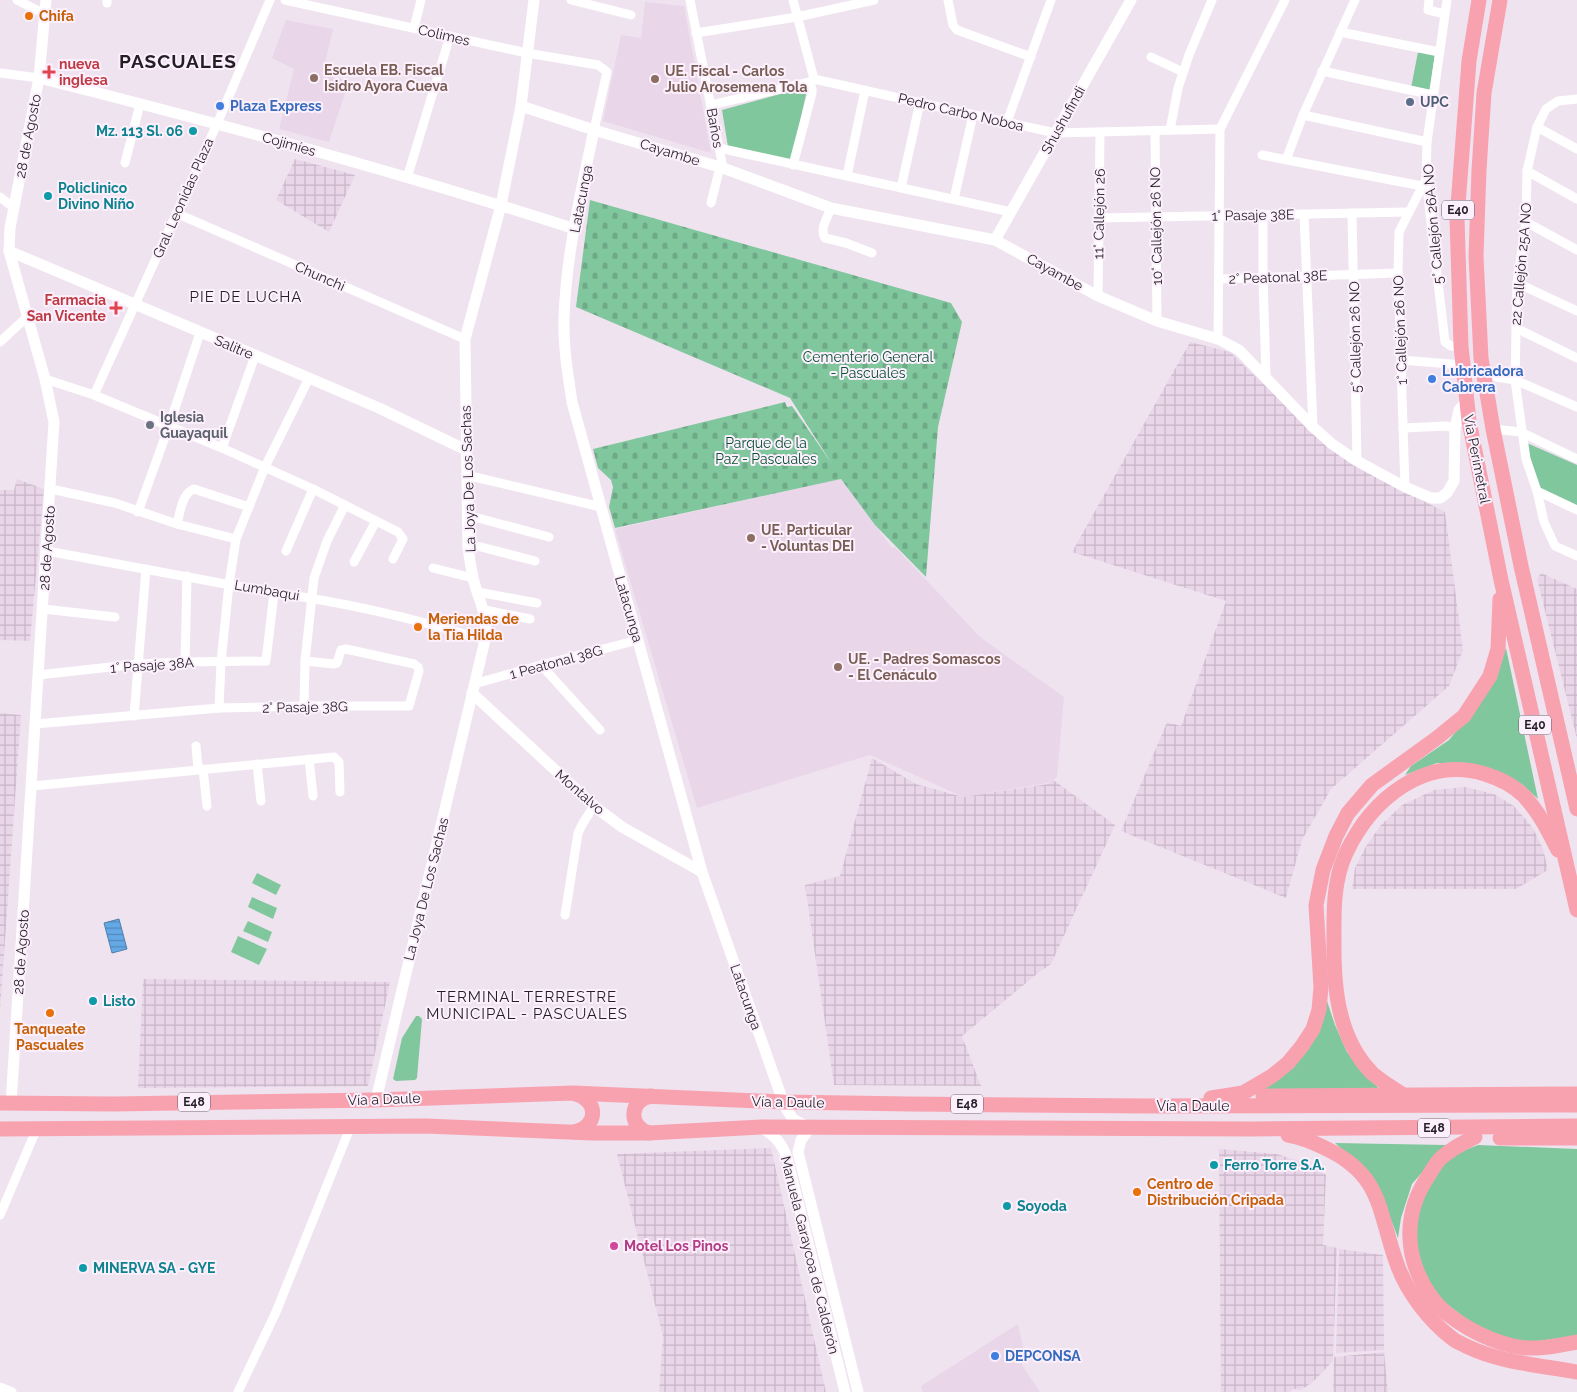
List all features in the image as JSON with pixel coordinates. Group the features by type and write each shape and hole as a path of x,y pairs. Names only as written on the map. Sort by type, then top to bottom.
{"highway":[{"name":"Vía Perimetral","path":"1479,0 1469,61 1457,218 1463,366 1469,421 1501,580 1577,910"},
{"name":"Vía Perimetral","path":"1500,0 1484,93 1479,170 1476,256 1481,358 1493,430 1577,809"},
{"path":"1150,1106 1243,1093 1272,1076 1302,1046 1313,1029 1319,1010 1321,987 1316,905 1323,870 1336,836 1348,813 1372,785 1464,716 1482,689 1490,676 1498,649 1501,580"},
{"path":"1554,711 1577,767"},
{"path":"1403,1095 1373,1074 1356,1053 1344,1028 1338,1006 1334,960 1334,898 1346,853 1362,825 1378,805 1396,790 1414,780 1437,771 1470,769 1496,777 1522,795 1540,816 1568,870"},
{"path":"568,1133 585,1128 593,1114 591,1106 586,1099 573,1093"},
{"name":"Vía a Daule","path":"6,1103 114,1104 376,1100 573,1093 783,1102 1150,1106 1577,1105"},
{"path":"1227,1096 1577,1094"},
{"path":"1377,1106 1403,1095"},
{"path":"649,1133 640,1129 634,1120 633,1114 640,1100 651,1096"},
{"name":"Vía a Daule","path":"0,1129 426,1126 568,1133 649,1133 762,1127 1354,1129 1577,1126"},
{"path":"1252,1129 1293,1136 1315,1143 1337,1154 1357,1168 1370,1184 1383,1216 1397,1265 1414,1297 1430,1317 1454,1340 1478,1352 1506,1361 1577,1372"},
{"path":"1354,1129 1433,1136 1577,1138"},
{"path":"1475,1137 1453,1148 1439,1159 1414,1200 1408,1228 1411,1252 1419,1277 1433,1300 1453,1318 1479,1334 1522,1347 1545,1348 1577,1342"}],"street":[{"path":"17,0 45,14"},
{"name":"28 de Agosto","path":"6,1103 32,786 54,422 45,379 27,317 4,250 39,78 46,0"},
{"name":"Gral. Leonidas Plaza","path":"94,395 217,124 270,0"},
{"name":"Colimes","path":"286,0 527,53 598,65 603,68"},
{"path":"414,28 421,0"},
{"name":"La Joya De Los Sachas","path":"376,1100 485,640 487,625 473,578 468,546 465,339 500,205 521,106 534,0"},
{"path":"571,0 631,15"},
{"name":"Baños","path":"690,0 722,167"},
{"path":"793,0 812,80 812,93 793,165"},
{"path":"696,33 797,17 874,0"},
{"path":"948,0 953,24 957,30 1031,57"},
{"path":"1007,122 1051,0"},
{"name":"Shushufindi","path":"995,240 1130,0"},
{"path":"1170,130 1183,72 1212,0"},
{"path":"1218,339 1220,129 1285,0"},
{"path":"1286,160 1303,115 1355,0"},
{"path":"1429,0 1428,10 1445,14"},
{"name":"5° Callejón 26A NO","path":"1447,0 1427,142 1424,182 1445,342 1451,346 1462,346"},
{"path":"1340,32 1439,52"},
{"path":"407,178 450,36"},
{"path":"1151,56 1183,72"},
{"name":"Latacunga","path":"603,68 607,72 575,229 565,296 566,362 572,402 656,699 702,872 783,1102 793,1119 810,1128"},
{"path":"1322,71 1433,95"},
{"name":"Cojimíes","path":"0,73 39,78 217,124 500,205 575,229"},
{"name":"Pedro Carbo Noboa","path":"711,105 812,80 865,90 1055,133 1220,129"},
{"path":"847,176 865,90"},
{"name":"22 Callejón 25A NO","path":"1577,99 1558,101 1546,109 1537,127 1527,171 1526,222 1517,283 1515,380 1526,459 1537,491 1544,522 1555,546 1577,556"},
{"path":"901,188 920,102"},
{"path":"125,164 140,104"},
{"name":"Cayambe","path":"521,106 594,130 722,167 831,208 995,240 1098,296 1157,321 1218,339 1239,350 1313,427 1332,444 1405,487 1431,498 1440,498 1447,493 1454,481 1455,428 1459,410 1467,401"},
{"path":"954,200 973,114"},
{"path":"1303,115 1427,142"},
{"path":"1537,127 1577,149"},
{"name":"10° Callejón 26 NO","path":"1155,131 1157,321"},
{"name":"11° Callejón 26","path":"1098,296 1100,132"},
{"path":"719,148 1011,212"},
{"path":"1262,155 1424,182"},
{"path":"711,203 722,167"},
{"path":"1527,171 1577,199"},
{"name":"1° Callejón 26 NO","path":"1405,487 1398,232 1424,182"},
{"path":"0,197 14,208"},
{"path":"831,208 822,234 825,238 846,243 872,253"},
{"name":"1° Pasaje 38E","path":"1099,218 1408,212"},
{"name":"Chunchi","path":"176,213 465,339"},
{"name":"5° Callejón 26 NO","path":"1352,213 1358,461"},
{"path":"1263,214 1266,376"},
{"path":"1304,214 1313,427"},
{"path":"1526,222 1577,250"},
{"name":"Salitre","path":"4,250 379,408 466,450"},
{"name":"2° Peatonal 38E","path":"1219,279 1398,273"},
{"path":"1517,283 1577,312"},
{"path":"0,342 27,317"},
{"path":"1516,328 1577,358"},
{"path":"138,512 200,333"},
{"path":"222,448 254,356"},
{"path":"1401,360 1463,366"},
{"path":"1484,375 1515,380 1577,407"},
{"path":"219,708 228,584 236,539 265,467 309,378"},
{"path":"45,379 94,395 222,448 313,489 398,532 403,539 393,559"},
{"path":"1403,428 1446,426 1455,428"},
{"path":"1493,430 1521,432 1577,459"},
{"path":"466,475 601,508"},
{"path":"51,489 115,503 177,524 236,539"},
{"path":"177,524 186,495 194,489 249,507"},
{"path":"286,550 313,489"},
{"path":"1537,491 1577,510"},
{"path":"304,706 305,661 314,578 327,541 345,505"},
{"path":"467,515 549,537"},
{"path":"354,562 376,521"},
{"path":"468,546 481,547 535,561"},
{"name":"Lumbaqui","path":"47,551 274,593 311,598 422,621 485,640"},
{"path":"433,568 473,578"},
{"path":"134,716 146,569"},
{"path":"185,662 187,576"},
{"path":"478,592 537,603"},
{"name":"1° Pasaje 38A","path":"38,675 138,664 266,661 274,593"},
{"path":"43,609 115,616"},
{"path":"484,610 530,619"},
{"name":"1 Peatonal 38G","path":"473,689 541,665 638,640"},
{"name":"2° Pasaje 38G","path":"35,724 219,708 409,706 420,671 414,664 346,649 341,650 334,664 305,661"},
{"path":"541,665 600,730"},
{"name":"Montalvo","path":"473,689 594,806 622,827 702,872"},
{"path":"196,746 207,806"},
{"path":"32,786 200,769 336,758 339,762 340,792"},
{"path":"310,759 313,796"},
{"path":"257,764 261,801"},
{"path":"565,915 578,833 594,806"},
{"name":"Manuela Garaycoa de Calderón","path":"762,1127 778,1140 785,1152 845,1392"},
{"path":"0,1215 37,1128"},
{"path":"238,1392 276,1312 350,1128"},
{"name":"Manuela Garaycoa de Calderón","path":"810,1128 801,1140 798,1152 858,1392"},
{"path":"831,1338 844,1334"},
{"path":"0,1387 12,1392"}],"shaded area":[{"name":"UE. Fiscal - Carlos Julio Arosemena Tola","path":"645,2 684,6 711,153 603,121 621,35 641,38"},
{"name":"Escuela EB. Fiscal Isidro Ayora Cueva","path":"286,20 333,29 322,75 349,81 329,142 279,129 294,69 272,58"},
{"path":"295,159 355,175 329,232 276,200"},
{"path":"1190,342 1230,352 1285,405 1358,467 1445,512 1463,650 1449,686 1331,789 1302,840 1286,898 1121,831 1167,722 1181,726 1226,601 1072,552"},
{"path":"17,479 44,489 30,641 0,640 0,490 14,490"},
{"name":"UE. - Padres Somascos - El Cenáculo","path":"841,479 892,548 895,547 980,637 1064,697 1057,777 1053,780 1051,779 1048,783 963,797 870,755 697,808 615,529"},
{"path":"1541,573 1577,589 1577,739 1537,579"},
{"path":"0,713 21,715 0,1011"},
{"path":"872,758 916,784 963,797 1048,784 1052,779 1115,825 1051,964 962,1036 981,1086 834,1085 805,885 840,876"},
{"path":"1465,787 1494,794 1514,806 1533,828 1543,849 1548,870 1516,889 1352,889 1355,868 1366,846 1381,825 1402,805 1434,790"},
{"path":"143,979 390,982 368,1086 138,1088"},
{"path":"771,1148 826,1392 659,1392 663,1336 617,1154"},
{"path":"1219,1149 1277,1154 1308,1164 1326,1175 1323,1245 1337,1248 1333,1361 1313,1382 1301,1390 1293,1389 1290,1392 1221,1392"},
{"path":"1339,1249 1383,1255 1384,1350 1336,1353"},
{"name":"DEPCONSA","path":"1018,1324 1023,1347 1022,1365 1040,1392 923,1392 921,1386"},
{"path":"1384,1352 1388,1392 1333,1392 1334,1357"}],"green space":[{"path":"1418,52 1435,55 1429,92 1411,88"},
{"path":"806,87 807,90 791,162 728,147 722,110"},
{"name":"Cementerio General - Pascuales","path":"590,200 951,303 962,322 938,427 926,577 875,525 841,479 615,528 609,507 613,487 611,480 598,468 593,449 785,402 787,407 792,406 832,464 790,398 576,307"},
{"path":"1527,443 1577,465 1577,506 1539,489"},
{"path":"1506,648 1538,799 1523,785 1513,779 1476,765 1437,763 1405,775 1411,766 1449,740 1488,692"},
{"path":"257,873 281,885 276,895 252,883"},
{"path":"252,897 277,908 273,919 248,907"},
{"path":"248,921 272,932 268,942 243,931"},
{"path":"238,936 267,949 259,965 231,952"},
{"path":"1327,1001 1347,1052 1381,1091 1248,1093 1299,1058"},
{"path":"416,1016 422,1019 417,1078 415,1080 396,1081 393,1079 402,1038"},
{"path":"1335,1143 1446,1145 1412,1184 1401,1218 1398,1238 1378,1186 1358,1163"},
{"path":"1478,1145 1577,1149 1577,1336 1521,1343 1482,1331 1443,1301 1428,1283 1414,1238 1417,1213 1435,1171 1455,1154"}],"water":[{"path":"119,919 127,949 112,953 104,923"}],"place":[{"name":"Chifa","path":"29,16"},
{"name":"nueva inglesa","path":"49,72"},
{"name":"Escuela EB. Fiscal Isidro Ayora Cueva","path":"314,78"},
{"name":"UE. Fiscal - Carlos Julio Arosemena Tola","path":"655,79"},
{"name":"UPC","path":"1410,102"},
{"name":"Plaza Express","path":"220,106"},
{"name":"Mz. 113 Sl. 06","path":"193,131"},
{"name":"Policlinico Divino Niño","path":"48,196"},
{"name":"Farmacia San Vicente","path":"116,308"},
{"name":"Lubricadora Cabrera","path":"1432,379"},
{"name":"Iglesia Guayaquil","path":"150,425"},
{"name":"UE. Particular - Voluntas DEI","path":"751,538"},
{"name":"Meriendas de la Tia Hilda","path":"418,627"},
{"name":"UE. - Padres Somascos - El Cenáculo","path":"838,667"},
{"name":"Listo","path":"93,1001"},
{"name":"Tanqueate Pascuales","path":"50,1013"},
{"name":"Ferro Torre S.A.","path":"1214,1165"},
{"name":"Centro de Distribución Cripada","path":"1137,1192"},
{"name":"Soyoda","path":"1007,1206"},
{"name":"Motel Los Pinos","path":"614,1246"},
{"name":"MINERVA SA - GYE","path":"83,1268"},
{"name":"DEPCONSA","path":"995,1356"}],"district":[{"name":"PASCUALES","path":"178,61"},
{"name":"PIE DE LUCHA","path":"246,297"},
{"name":"TERMINAL TERRESTRE MUNICIPAL - PASCUALES","path":"527,1006"}],"park label":[{"name":"Parque de la Paz - Pascuales","path":"766,452"}]}
